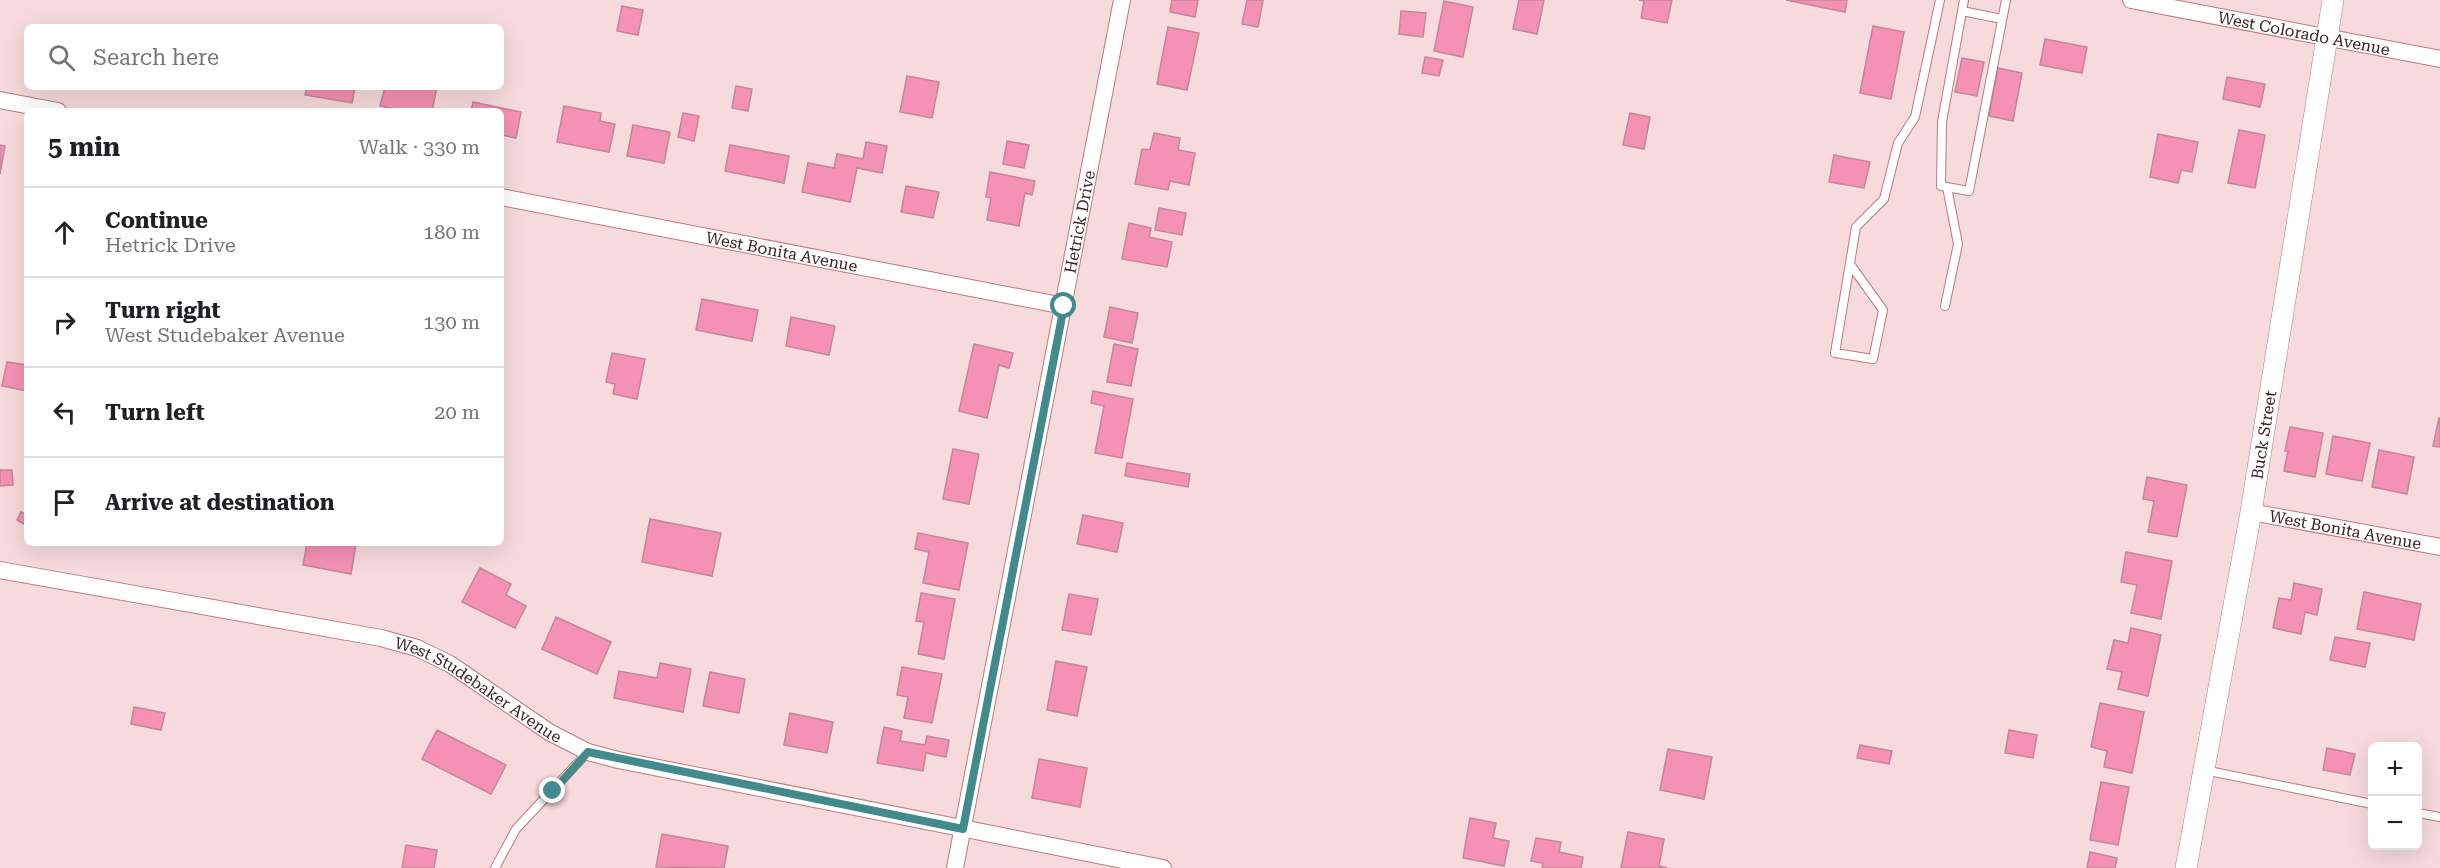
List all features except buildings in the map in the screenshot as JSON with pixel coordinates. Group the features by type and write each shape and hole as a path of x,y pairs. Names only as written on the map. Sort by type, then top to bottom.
{"street":[{"name":"Hetrick Drive","path":"955,868 1122,0"},
{"name":"West Colorado Avenue","path":"2132,0 2440,59"},
{"name":"Buck Street","path":"2186,868 2251,512 2333,0"},
{"path":"0,100 42,108"},
{"name":"West Bonita Avenue","path":"504,198 1064,306"},
{"name":"West Bonita Avenue","path":"2251,512 2440,547"},
{"name":"West Studebaker Avenue","path":"0,570 369,636 417,648 450,664 549,732 588,752 1163,868"}],"lane":[{"path":"1850,264 1883,310 1873,359 1835,353 1856,227 1884,199 1898,143 1915,117 1940,0"},
{"path":"1964,0 1942,122 1941,186 1970,191 2006,0"},
{"path":"1962,11 2002,19"},
{"path":"1945,306 1958,244 1947,187"},
{"path":"495,868 516,829 588,752"},
{"path":"2204,770 2368,803"},
{"path":"2422,814 2440,818"}],"route":[{"path":"553,791 588,752 618,760 963,829 1064,306"}]}
